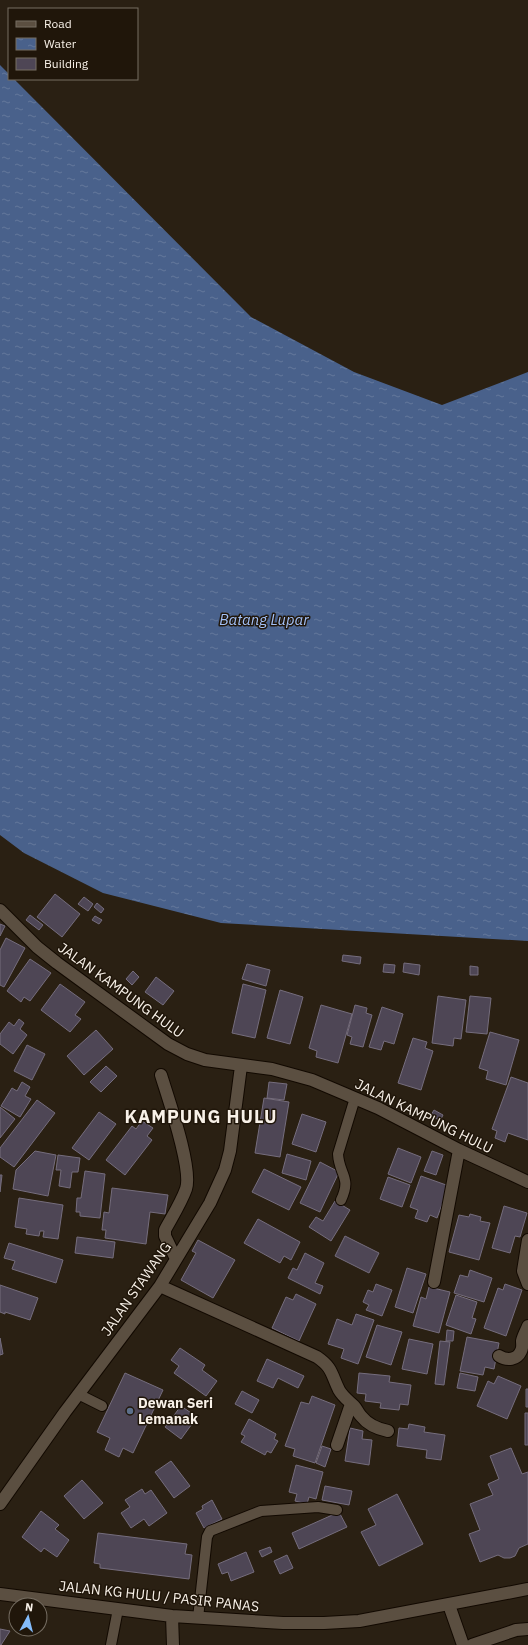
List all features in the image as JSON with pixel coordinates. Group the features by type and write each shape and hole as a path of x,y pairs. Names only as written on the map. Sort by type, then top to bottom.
{"street":[{"name":"JALAN KAMPUNG HULU","path":"0,910 37,947 57,963 168,1044 187,1054 205,1060 272,1069 290,1073 378,1108 459,1150 528,1182"},
{"name":"JALAN STAWANG","path":"0,1504 78,1394 160,1286 210,1203 225,1170 230,1151 241,1066"},
{"path":"161,1075 183,1151 188,1174 187,1188 165,1230 165,1236 176,1259"},
{"path":"434,1282 459,1150"},
{"path":"528,1240 522,1271 528,1284"},
{"path":"160,1286 325,1362 331,1370 339,1390 369,1424 378,1429 388,1431"},
{"path":"500,1356 503,1358 512,1359 519,1354 528,1326"},
{"path":"336,1445 351,1404"},
{"name":"JALAN KG HULU / PASIR PANAS","path":"0,1594 172,1616 283,1623 324,1623 359,1621 528,1589"},
{"path":"449,1605 463,1645"},
{"path":"172,1616 173,1645"},
{"path":"472,1645 516,1630 528,1629"}],"lane":[{"path":"341,1200 347,1181 338,1162 338,1154 355,1098"},
{"path":"78,1394 102,1406"},
{"path":"198,1618 207,1538 210,1531 261,1511 318,1507 337,1510"},
{"path":"111,1645 118,1609"}],"water":[{"name":"Batang Lupar","path":"0,65 8,73 8,80 15,80 251,317 354,372 442,405 528,372 528,941 221,923 103,893 24,853 0,835"}],"building":[{"path":"55,894 80,914 62,937 37,917"},
{"path":"84,897 93,904 88,911 78,904"},
{"path":"97,903 104,909 101,913 94,907"},
{"path":"30,915 43,925 39,930 26,920"},
{"path":"95,916 102,920 99,924 92,920"},
{"path":"0,924 5,926 0,936"},
{"path":"6,938 25,948 4,987 0,985 0,950"},
{"path":"343,955 361,957 360,964 342,961"},
{"path":"30,959 51,973 30,1001 24,997 21,1002 7,991"},
{"path":"404,963 420,965 419,975 403,972"},
{"path":"247,964 270,970 266,986 242,979"},
{"path":"384,964 395,965 394,973 383,972"},
{"path":"470,966 478,967 478,975 470,975"},
{"path":"133,971 139,977 132,985 126,979"},
{"path":"156,977 174,991 163,1005 145,992"},
{"path":"60,984 85,1002 75,1015 81,1019 70,1032 41,1010"},
{"path":"243,984 266,990 255,1038 232,1033"},
{"path":"280,990 303,997 290,1044 267,1038"},
{"path":"438,996 466,1000 461,1039 454,1038 453,1046 432,1043"},
{"path":"470,996 491,998 487,1034 466,1032"},
{"path":"321,1005 352,1014 338,1063 316,1057 317,1051 309,1048"},
{"path":"355,1005 367,1008 366,1013 372,1015 363,1047 350,1044 352,1037 347,1035"},
{"path":"382,1007 403,1014 394,1044 384,1041 381,1050 369,1047"},
{"path":"19,1019 24,1023 20,1029 27,1035 13,1054 0,1044 0,1034 9,1022 14,1026"},
{"path":"96,1030 113,1049 84,1075 67,1056"},
{"path":"490,1032 519,1040 506,1085 486,1079 488,1071 479,1068"},
{"path":"413,1038 427,1042 425,1048 433,1051 421,1090 398,1083"},
{"path":"27,1045 45,1054 32,1080 14,1071"},
{"path":"106,1066 117,1076 101,1092 90,1082"},
{"path":"511,1077 528,1083 528,1140 508,1133 505,1142 495,1138 497,1131 492,1129"},
{"path":"22,1082 30,1087 25,1096 31,1099 20,1117 1,1106 12,1088 17,1091"},
{"path":"269,1082 287,1084 284,1100 267,1098"},
{"path":"264,1098 289,1102 280,1157 255,1153"},
{"path":"37,1100 55,1113 14,1167 0,1157 0,1148"},
{"path":"0,1107 15,1119 0,1138"},
{"path":"434,1110 443,1115 440,1121 431,1115"},
{"path":"99,1112 116,1124 89,1160 72,1148"},
{"path":"302,1114 326,1122 316,1152 292,1144"},
{"path":"142,1121 153,1128 147,1136 152,1140 125,1175 106,1160 132,1126 136,1129"},
{"path":"398,1148 421,1157 411,1183 388,1174"},
{"path":"35,1151 56,1155 48,1196 13,1189 16,1170"},
{"path":"432,1151 443,1155 436,1175 424,1171"},
{"path":"287,1154 311,1161 306,1180 282,1173"},
{"path":"58,1155 80,1158 78,1172 72,1172 70,1188 59,1186 61,1170 56,1170"},
{"path":"320,1162 339,1172 320,1212 300,1203"},
{"path":"264,1169 301,1187 289,1210 252,1192"},
{"path":"85,1171 105,1174 100,1218 80,1216 80,1212 76,1212 77,1198 81,1198"},
{"path":"0,1175 2,1175 0,1192"},
{"path":"421,1176 449,1186 437,1218 430,1215 427,1222 415,1218 418,1210 410,1207"},
{"path":"388,1177 410,1185 402,1207 380,1199"},
{"path":"112,1188 168,1195 165,1214 150,1212 146,1244 105,1238 106,1230 102,1230 104,1212 109,1213"},
{"path":"19,1198 63,1205 58,1239 43,1237 44,1231 40,1231 39,1236 26,1234 27,1229 15,1227"},
{"path":"335,1201 350,1210 331,1241 309,1227 316,1217 323,1221"},
{"path":"504,1206 527,1213 520,1237 515,1236 510,1253 492,1248"},
{"path":"470,1214 481,1217 480,1221 490,1223 479,1260 449,1252 459,1215 469,1217"},
{"path":"258,1219 300,1242 291,1260 284,1256 280,1263 244,1243"},
{"path":"345,1236 379,1253 369,1273 335,1256"},
{"path":"77,1237 115,1242 113,1258 75,1253"},
{"path":"198,1240 235,1260 213,1298 181,1280 196,1253 192,1251"},
{"path":"9,1243 63,1260 56,1283 12,1269 15,1261 4,1258"},
{"path":"305,1253 324,1263 315,1283 323,1286 320,1294 288,1278 293,1268 297,1270"},
{"path":"407,1268 426,1274 413,1313 395,1307"},
{"path":"470,1270 492,1278 484,1302 454,1293 460,1275 468,1277"},
{"path":"376,1284 392,1290 382,1316 366,1310 369,1305 363,1302 368,1290 373,1292"},
{"path":"505,1284 522,1290 506,1336 484,1328 498,1288 503,1290"},
{"path":"0,1285 38,1298 30,1320 5,1312 5,1314 0,1312"},
{"path":"429,1287 450,1292 439,1333 413,1326 421,1297 426,1299"},
{"path":"296,1294 316,1304 299,1341 272,1328 286,1297 293,1300"},
{"path":"456,1295 477,1302 472,1318 476,1319 471,1334 446,1325"},
{"path":"356,1314 374,1320 358,1364 341,1358 344,1349 328,1344 337,1319 352,1325"},
{"path":"377,1325 402,1332 391,1365 366,1357"},
{"path":"447,1330 454,1331 453,1341 446,1341"},
{"path":"467,1337 499,1343 494,1369 485,1367 483,1375 460,1371"},
{"path":"0,1338 3,1354 0,1355"},
{"path":"409,1339 433,1344 427,1374 402,1369"},
{"path":"440,1341 450,1342 444,1385 435,1384"},
{"path":"180,1348 205,1365 202,1370 217,1381 206,1396 174,1373 179,1366 171,1360"},
{"path":"267,1359 304,1376 298,1388 278,1378 273,1388 257,1381"},
{"name":"Dewan Seri Lemanak","path":"125,1373 163,1390 133,1453 123,1448 119,1457 105,1450 110,1438 97,1432"},
{"path":"359,1373 390,1376 389,1382 411,1385 408,1405 400,1404 399,1410 380,1408 381,1403 365,1401 366,1394 357,1393"},
{"path":"460,1373 478,1377 475,1391 457,1388"},
{"path":"498,1376 521,1386 507,1419 477,1406 488,1381 494,1384"},
{"path":"526,1389 528,1389 528,1407 526,1407"},
{"path":"242,1391 259,1400 252,1413 235,1404"},
{"path":"312,1396 335,1405 315,1463 293,1456 295,1449 285,1446 301,1402 309,1404"},
{"path":"181,1406 197,1417 181,1439 165,1427"},
{"path":"525,1413 528,1413 528,1445 525,1445"},
{"path":"249,1419 276,1434 274,1439 278,1441 271,1453 267,1451 265,1455 241,1442 245,1436 241,1434"},
{"path":"409,1424 425,1427 424,1432 445,1435 441,1460 426,1458 427,1450 397,1446 399,1428 408,1429"},
{"path":"350,1428 363,1431 362,1439 372,1440 369,1465 345,1461"},
{"path":"322,1446 331,1449 325,1467 316,1463"},
{"path":"511,1448 522,1474 528,1472 528,1544 519,1548 515,1556 510,1558 504,1558 498,1555 480,1562 469,1534 480,1530 470,1504 493,1495 488,1484 499,1479 490,1456"},
{"path":"171,1461 190,1486 174,1498 155,1472"},
{"path":"296,1465 323,1472 316,1499 309,1497 307,1504 295,1501 297,1494 289,1492"},
{"path":"82,1480 103,1503 84,1519 64,1496"},
{"path":"325,1486 352,1491 349,1505 322,1500"},
{"path":"142,1489 145,1494 151,1490 167,1513 149,1526 144,1519 131,1528 121,1513 130,1507 125,1500"},
{"path":"397,1494 423,1544 379,1566 361,1532 376,1525 368,1509"},
{"path":"212,1500 222,1519 204,1528 196,1513 203,1509 202,1506"},
{"path":"41,1511 59,1525 55,1529 69,1540 57,1557 44,1548 41,1552 22,1537"},
{"path":"339,1512 347,1527 299,1549 292,1533"},
{"path":"98,1533 187,1544 185,1554 192,1555 189,1579 100,1568 100,1564 94,1563"},
{"path":"270,1547 272,1552 262,1557 259,1551"},
{"path":"246,1552 254,1572 231,1581 228,1572 222,1574 218,1564"},
{"path":"287,1555 293,1568 280,1574 274,1561"},
{"path":"0,1629 8,1631 8,1634 0,1645"}],"place":[{"name":"Dewan Seri Lemanak","path":"130,1411"}],"district":[{"name":"KAMPUNG HULU","path":"201,1117"}]}
